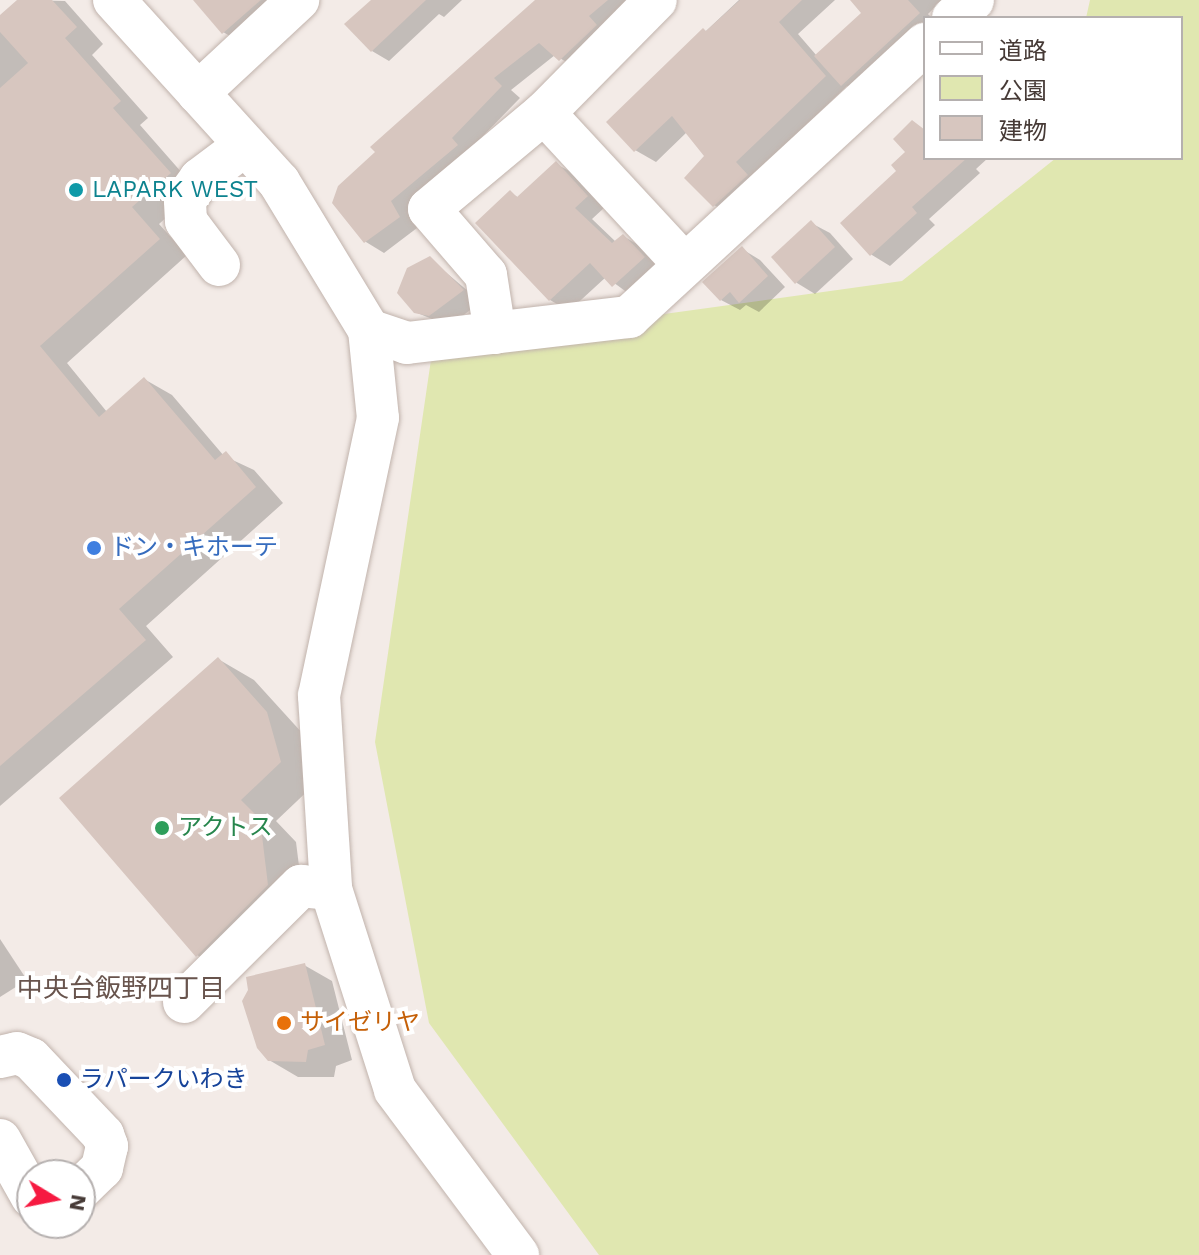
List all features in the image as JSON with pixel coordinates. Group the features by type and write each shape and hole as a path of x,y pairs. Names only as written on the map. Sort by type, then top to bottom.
{"street":[{"path":"114,0 279,182 369,330 378,418 319,696 331,889 395,1090 518,1255"},
{"path":"198,93 298,0"},
{"path":"495,333 486,275 429,209 544,113 656,0"},
{"path":"955,16 973,0"},
{"path":"369,330 407,343 629,317 683,263 923,46"},
{"path":"544,113 683,263"},
{"path":"219,265 186,221 185,200 200,179 244,146"},
{"path":"184,1002 301,886 331,889"},
{"path":"0,1057 17,1053 31,1059 103,1135 107,1146 102,1168 96,1174"},
{"path":"0,1140 16,1168"}],"green space":[{"path":"1090,0 1199,0 1199,1255 599,1255 429,1023 375,742 433,346 902,281 1053,160 1183,160 1183,16 1086,16"}],"building":[{"name":"ドン・キホーテ","path":"17,0 52,0 77,27 65,38 121,101 113,108 171,173 132,207 160,239 40,346 99,417 144,377 215,460 226,451 256,487 119,609 146,640 0,766 0,88 28,63 0,32 0,15"},
{"path":"193,0 261,0 222,34"},
{"path":"371,0 426,0 371,52 344,24"},
{"path":"535,0 608,0 589,16 597,25 559,61 539,43 494,78 502,86 452,138 458,145 391,201 400,217 364,243 332,203 338,186 375,152 370,147"},
{"path":"740,0 802,0 779,22 826,76 736,162 748,175 713,207 684,178 704,156 672,116 634,152 606,122 703,28 706,31"},
{"path":"850,0 908,0 920,13 841,86 814,56 861,13"},
{"path":"912,120 923,128 923,160 965,160 912,207 917,213 870,256 840,223 896,171 891,165 905,152 893,139"},
{"path":"556,161 588,196 575,208 612,243 623,234 645,257 612,287 590,263 549,301 475,223 510,190 517,197"},
{"path":"811,220 835,247 795,284 771,257"},
{"path":"742,246 768,276 739,303 730,292 720,301 702,282"},
{"path":"430,256 464,290 429,316 414,313 397,293 407,268"},
{"path":"218,657 267,712 281,762 241,800 260,819 268,885 196,957 59,798"},
{"name":"サイゼリヤ","path":"305,963 325,1045 308,1050 306,1062 268,1061 257,1048 242,1001 248,990 246,977"}],"place":[{"name":"LAPARK WEST","path":"76,190"},
{"name":"ドン・キホーテ","path":"94,548"},
{"name":"アクトス","path":"162,828"},
{"name":"サイゼリヤ","path":"284,1023"},
{"name":"ラパークいわき","path":"64,1080"}],"district":[{"name":"中央台飯野四丁目","path":"121,989"}]}
